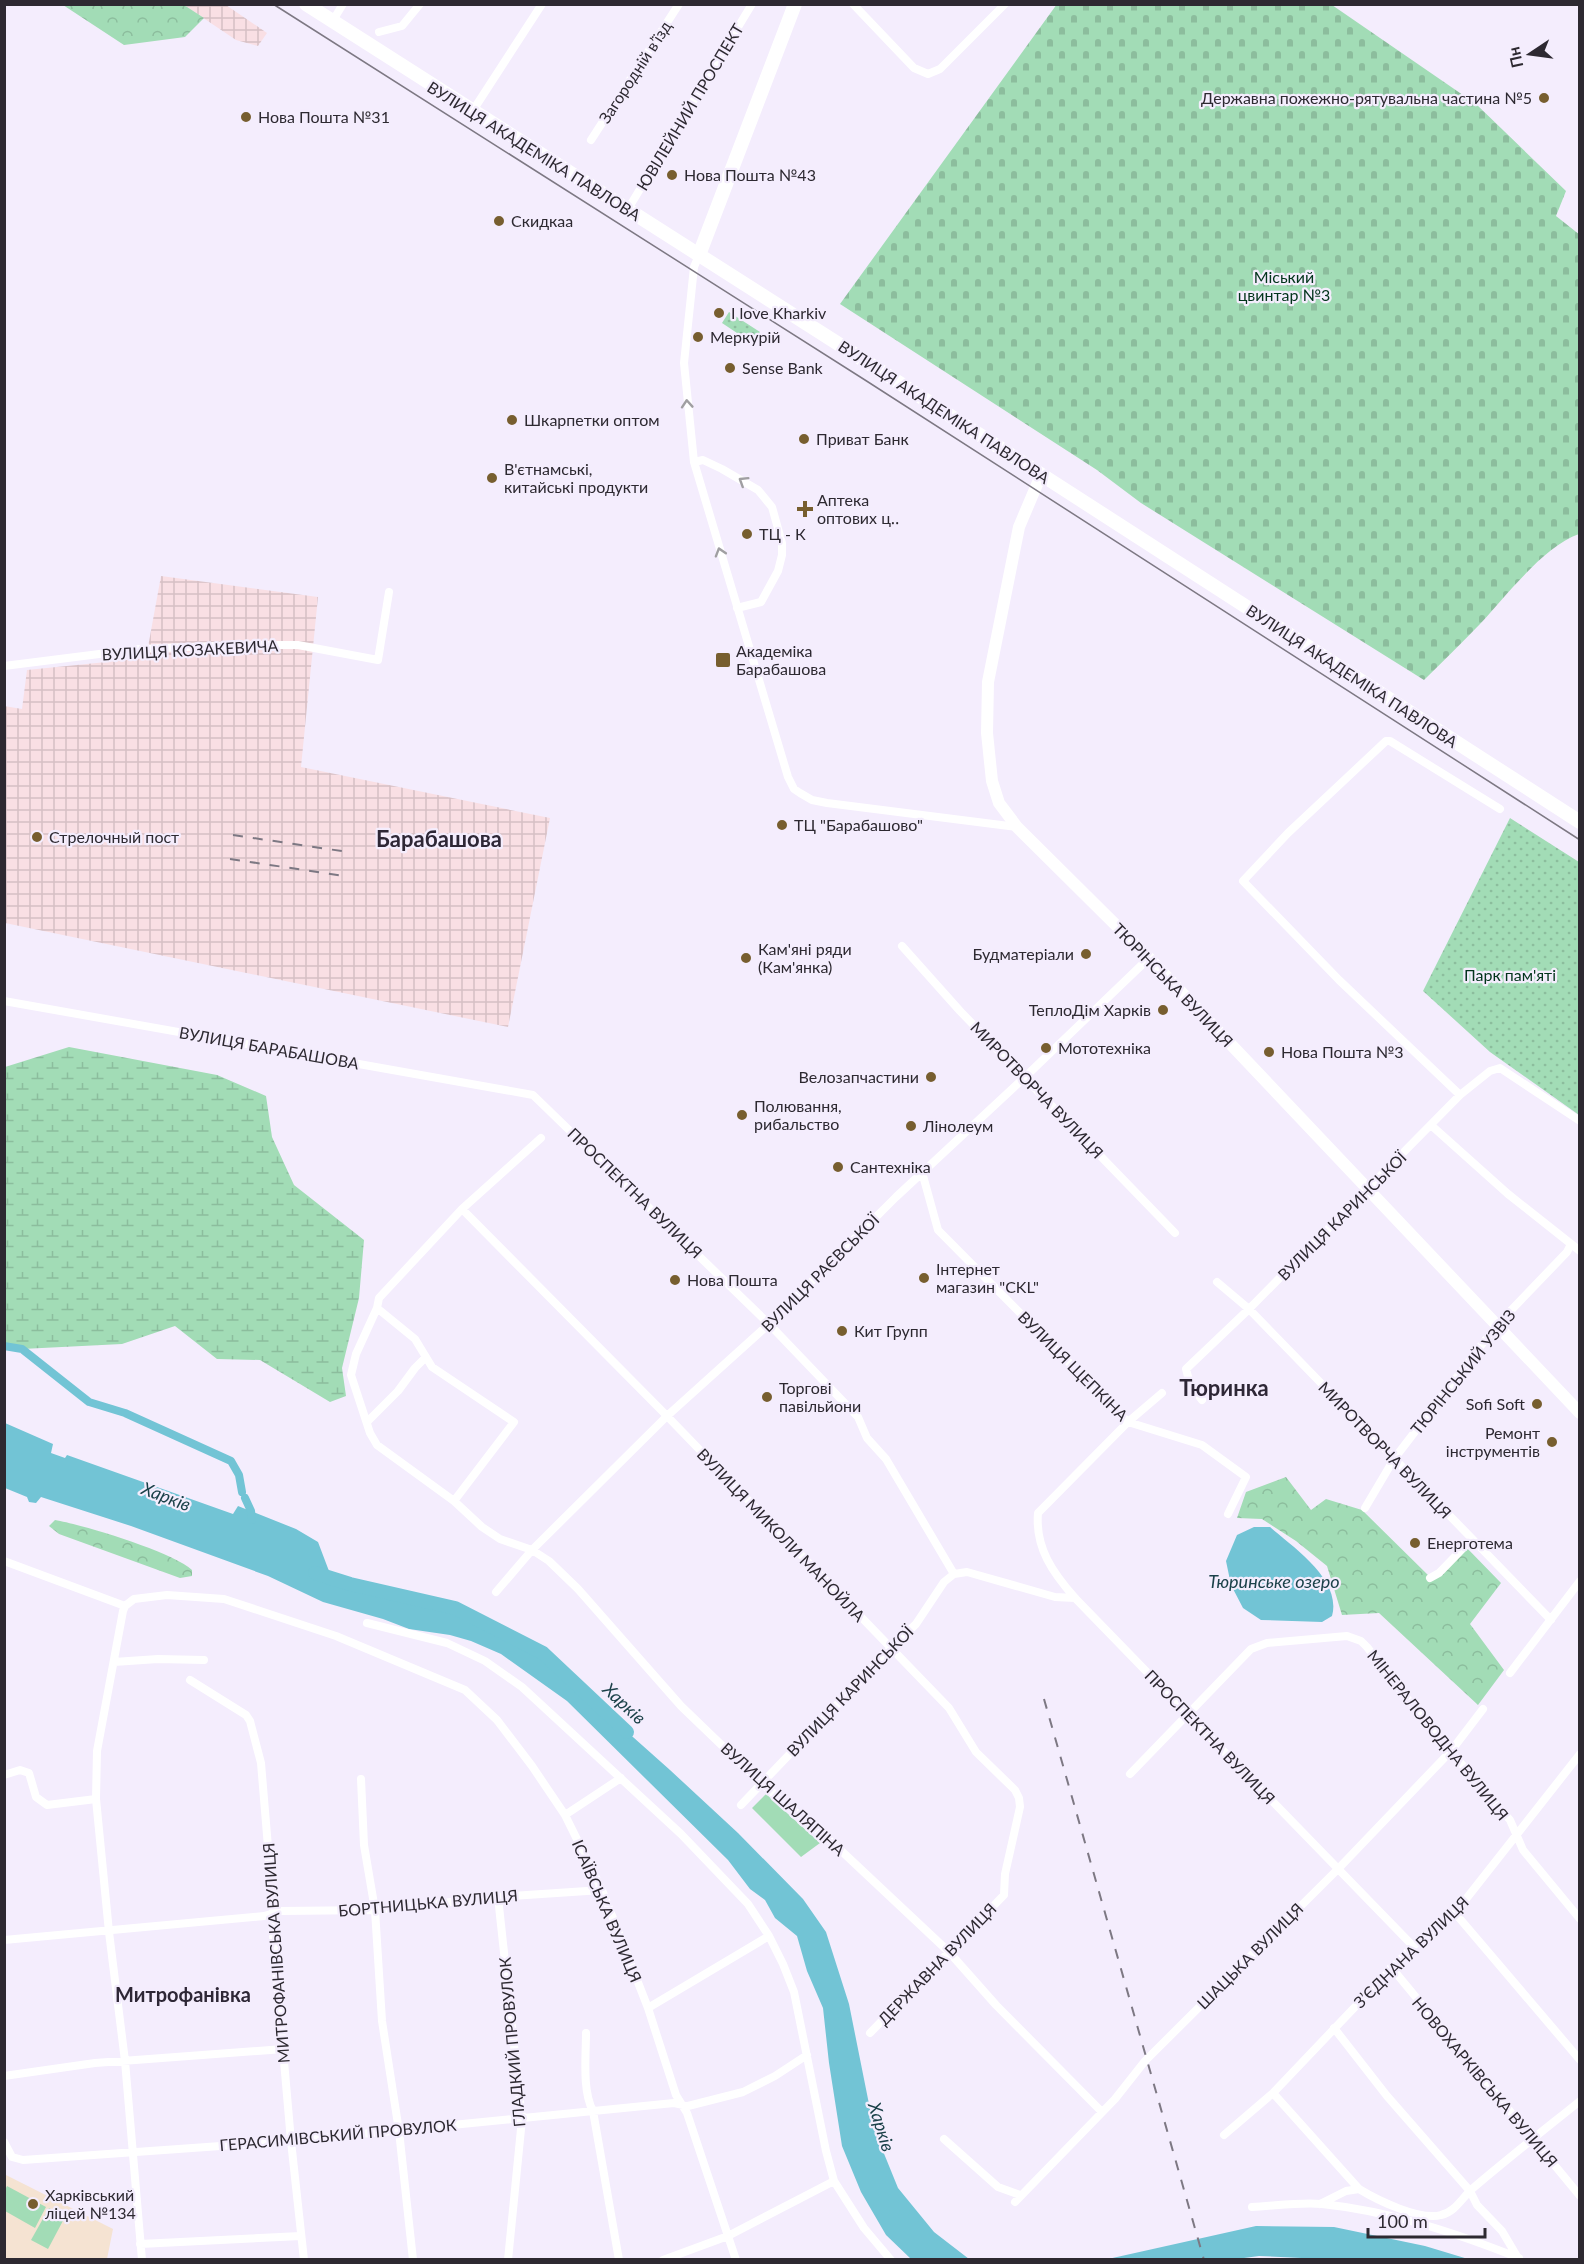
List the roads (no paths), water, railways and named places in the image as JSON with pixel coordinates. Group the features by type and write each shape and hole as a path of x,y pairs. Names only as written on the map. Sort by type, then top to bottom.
{"main road":[{"name":"ВУЛИЦЯ АКАДЕМІКА ПАВЛОВА","path":"306,4 1580,822"},
{"path":"699,255 795,4"},
{"name":"ТЮРІНСЬКА ВУЛИЦЯ","path":"1041,475 1019,527 988,682 987,734 992,781 999,803 1017,827 1149,958 1580,1413"}],"street":[{"path":"332,22 343,4"},
{"path":"379,32 402,26 420,4"},
{"path":"472,112 542,4"},
{"name":"Загородній вʼїзд","path":"591,140 679,4"},
{"name":"ЮВІЛЕЙНИЙ ПРОСПЕКТ","path":"628,209 752,4"},
{"path":"853,4 914,68 928,74 940,69 1005,4"},
{"path":"699,255 694,267 684,357 693,462 776,742 794,789 812,800 827,803 1017,827"},
{"path":"693,462 706,460 743,481 765,496 774,512 783,547 778,571 761,602 737,608"},
{"name":"ВУЛИЦЯ КОЗАКЕВИЧА","path":"4,666 139,650 236,645 298,645 378,660 389,592"},
{"path":"1460,1095 1339,980 1244,881 1287,833 1386,741 1390,741 1500,809"},
{"name":"МИРОТВОРЧА ВУЛИЦЯ","path":"902,946 960,1011 1175,1233"},
{"name":"ВУЛИЦЯ РАЄВСЬКОЇ","path":"496,1592 532,1550 667,1416 769,1324 922,1172 1149,958"},
{"name":"ВУЛИЦЯ БАРАБАШОВА","path":"4,1001 534,1095"},
{"name":"ВУЛИЦЯ КАРИНСЬКОЇ","path":"1202,1400 1190,1384 1186,1369 1432,1126 1460,1095 1490,1071 1500,1068 1580,1121"},
{"name":"ПРОСПЕКТНА ВУЛИЦЯ","path":"534,1095 769,1324 858,1417 867,1438 886,1459 954,1574"},
{"path":"1432,1126 1508,1194 1580,1251"},
{"path":"426,1357 398,1391 367,1422 351,1375 356,1354 377,1308 379,1298 462,1209 542,1138"},
{"name":"ВУЛИЦЯ ЩЕПКІНА","path":"922,1172 938,1230 1128,1422 1202,1445 1246,1477 1228,1514"},
{"name":"ВУЛИЦЯ МИКОЛИ МАНОЙЛА","path":"462,1209 667,1416 949,1708 976,1752 1015,1790 1020,1807 1005,1874 1004,1895"},
{"name":"ТЮРІНСЬКИЙ УЗВІЗ","path":"1365,1508 1394,1459 1496,1326 1567,1252 1571,1244"},
{"name":"МИРОТВОРЧА ВУЛИЦЯ","path":"1218,1282 1249,1309 1551,1620"},
{"path":"377,1308 415,1339 432,1367 514,1422 454,1501"},
{"path":"1128,1422 1162,1393"},
{"name":"ВУЛИЦЯ ШАЛЯПІНА","path":"367,1422 376,1445 454,1501 482,1527 500,1539 532,1550 549,1561 578,1589 681,1706 761,1783 834,1844 949,1952 996,2005 1102,2112"},
{"name":"ПРОСПЕКТНА ВУЛИЦЯ","path":"1128,1422 1038,1513 1037,1528 1045,1557 1057,1578 1075,1598 1413,1946"},
{"path":"1430,1578 1439,1573 1472,1539"},
{"path":"4,1562 125,1606 97,1751 96,1800 108,1932 125,2061 142,2259"},
{"path":"954,1574 967,1572 1055,1597 1075,1598"},
{"name":"ВУЛИЦЯ КАРИНСЬКОЇ","path":"741,1805 916,1624 940,1587 954,1574"},
{"path":"1510,1673 1580,1581"},
{"name":"ІСАЇВСЬКА ВУЛИЦЯ","path":"125,1606 134,1599 167,1594 224,1599 336,1636 465,1690 497,1720 565,1815 602,1890 648,2008 676,2095 687,2113 736,2259"},
{"path":"367,1623 447,1643 485,1661 522,1687 681,1834 748,1904 769,1936 794,1992 834,2181 864,2228 891,2259"},
{"name":"МІНЕРАЛОВОДНА ВУЛИЦЯ","path":"1188,1713 1251,1649 1259,1645 1347,1636 1354,1638 1366,1647 1427,1724 1510,1820 1523,1850 1580,1919"},
{"path":"114,1662 158,1659 204,1660"},
{"name":"МИТРОФАНІВСЬКА ВУЛИЦЯ","path":"190,1680 240,1711 250,1721 261,1763 291,2141 304,2259"},
{"name":"ШАЦЬКА ВУЛИЦЯ","path":"944,2139 998,2187 1018,2199 1102,2112 1145,2061 1338,1869 1451,1751 1484,1709"},
{"path":"1130,1774 1188,1713"},
{"name":"З’ЄДНАНА ВУЛИЦЯ","path":"1224,2135 1273,2093 1391,1967 1413,1946 1455,1913 1580,1754"},
{"path":"4,1775 20,1770 29,1773 36,1797 47,1805 96,1800"},
{"path":"565,1815 621,1778"},
{"path":"361,1779 364,1845 375,1910 382,2021 399,2131 413,2259"},
{"name":"БОРТНИЦЬКА ВУЛИЦЯ","path":"4,1940 264,1916 281,1911 375,1910 498,1897 602,1890"},
{"name":"ДЕРЖАВНА ВУЛИЦЯ","path":"870,2033 1004,1895"},
{"name":"ГЛАДКИЙ ПРОВУЛОК","path":"498,1897 522,2119 508,2259"},
{"path":"1455,1913 1580,2060"},
{"path":"648,2008 769,1936"},
{"name":"НОВОХАРКІВСЬКА ВУЛИЦЯ","path":"1391,1967 1580,2196"},
{"path":"1334,2028 1387,2096 1470,2191 1478,2205 1502,2231 1520,2259"},
{"path":"586,2033 589,2104 593,2110 619,2259"},
{"path":"4,2076 125,2061 284,2049"},
{"name":"ГЕРАСИМІВСЬКИЙ ПРОВУЛОК","path":"4,2142 12,2157 23,2160 291,2141 674,2103 688,2106 743,2092 775,2076 807,2055"},
{"path":"1273,2093 1349,2181 1359,2189 1371,2197 1413,2213 1441,2216 1452,2210 1470,2191 1580,2101"},
{"path":"663,2259 728,2236 834,2181"},
{"path":"1346,2192 1349,2181"},
{"path":"1320,2204 1346,2192 1359,2189"},
{"path":"1252,2207 1320,2204 1375,2212 1455,2234 1520,2259"},
{"path":"140,2244 301,2236"}],"water":[{"path":"5,1423 53,1444 51,1453 65,1458 67,1455 233,1514 238,1506 296,1529 318,1542 332,1579 345,1586 398,1592 472,1618 533,1648 738,1833 803,1899 826,1932 849,2004 874,2129 898,2188 934,2232 969,2259 911,2259 886,2235 861,2192 842,2146 823,2008 807,1971 797,1936 775,1918 765,1900 750,1889 728,1860 567,1701 501,1654 471,1641 450,1635 409,1629 323,1602 268,1576 131,1526 41,1497 36,1503 29,1502 27,1497 5,1488"},
{"name":"Тюринське озеро","path":"1254,1527 1270,1527 1314,1566 1330,1590 1333,1603 1332,1616 1322,1622 1261,1620 1243,1608 1231,1585 1226,1561 1237,1535"},
{"path":"1256,2226 1334,2227 1425,2246 1468,2259 1343,2260 1259,2256 1229,2260 1108,2259"}],"waterway":[{"path":"4,1346 22,1349 89,1402 125,1413 231,1461 239,1475 242,1492"},
{"path":"245,1498 252,1520"},
{"name":"Харків","path":"315,1573 350,1584 455,1608 543,1653 627,1732"}],"tram line":[{"path":"273,4 865,380 1580,840"}],"railway":[{"path":"233,835 348,852"},
{"path":"230,859 344,876"},
{"path":"1044,1699 1204,2260"}],"place":[{"name":"Державна пожежно-рятувальна частина №5","path":"1544,98"},
{"name":"Нова Пошта №31","path":"246,117"},
{"name":"Нова Пошта №43","path":"672,175"},
{"name":"Скидкаа","path":"499,221"},
{"name":"I love Kharkiv","path":"719,313"},
{"name":"Меркурій","path":"698,337"},
{"name":"Sense Bank","path":"730,368"},
{"name":"Шкарпетки оптом","path":"512,420"},
{"name":"Приват Банк","path":"804,439"},
{"name":"В'єтнамські, китайські продукти","path":"492,478"},
{"name":"Аптека оптових ц‥","path":"805,509"},
{"name":"ТЦ - К","path":"747,534"},
{"name":"Академіка Барабашова","path":"723,660"},
{"name":"ТЦ \"Барабашово\"","path":"782,825"},
{"name":"Стрелочный пост","path":"37,837"},
{"name":"Будматеріали","path":"1086,954"},
{"name":"Кам'яні ряди (Кам'янка)","path":"746,958"},
{"name":"ТеплоДім Харків","path":"1163,1010"},
{"name":"Мототехніка","path":"1046,1048"},
{"name":"Нова Пошта №3","path":"1269,1052"},
{"name":"Велозапчастини","path":"931,1077"},
{"name":"Полювання, рибальство","path":"742,1115"},
{"name":"Лінолеум","path":"911,1126"},
{"name":"Сантехніка","path":"838,1167"},
{"name":"Інтернет магазин \"CKL\"","path":"924,1278"},
{"name":"Нова Пошта","path":"675,1280"},
{"name":"Кит Групп","path":"842,1331"},
{"name":"Торгові павільйони","path":"767,1397"},
{"name":"Sofi Soft","path":"1537,1404"},
{"name":"Ремонт інструментів","path":"1552,1442"},
{"name":"Енерготема","path":"1415,1543"},
{"name":"Харківський ліцей №134","path":"33,2204"}],"district":[{"name":"Барабашова","path":"439,839"},
{"name":"Тюринка","path":"1224,1388"},
{"name":"Митрофанівка","path":"183,1995"}],"park label":[{"name":"Міський цвинтар №3","path":"1284,286"},
{"name":"Парк пам'яті","path":"1510,975"}]}
